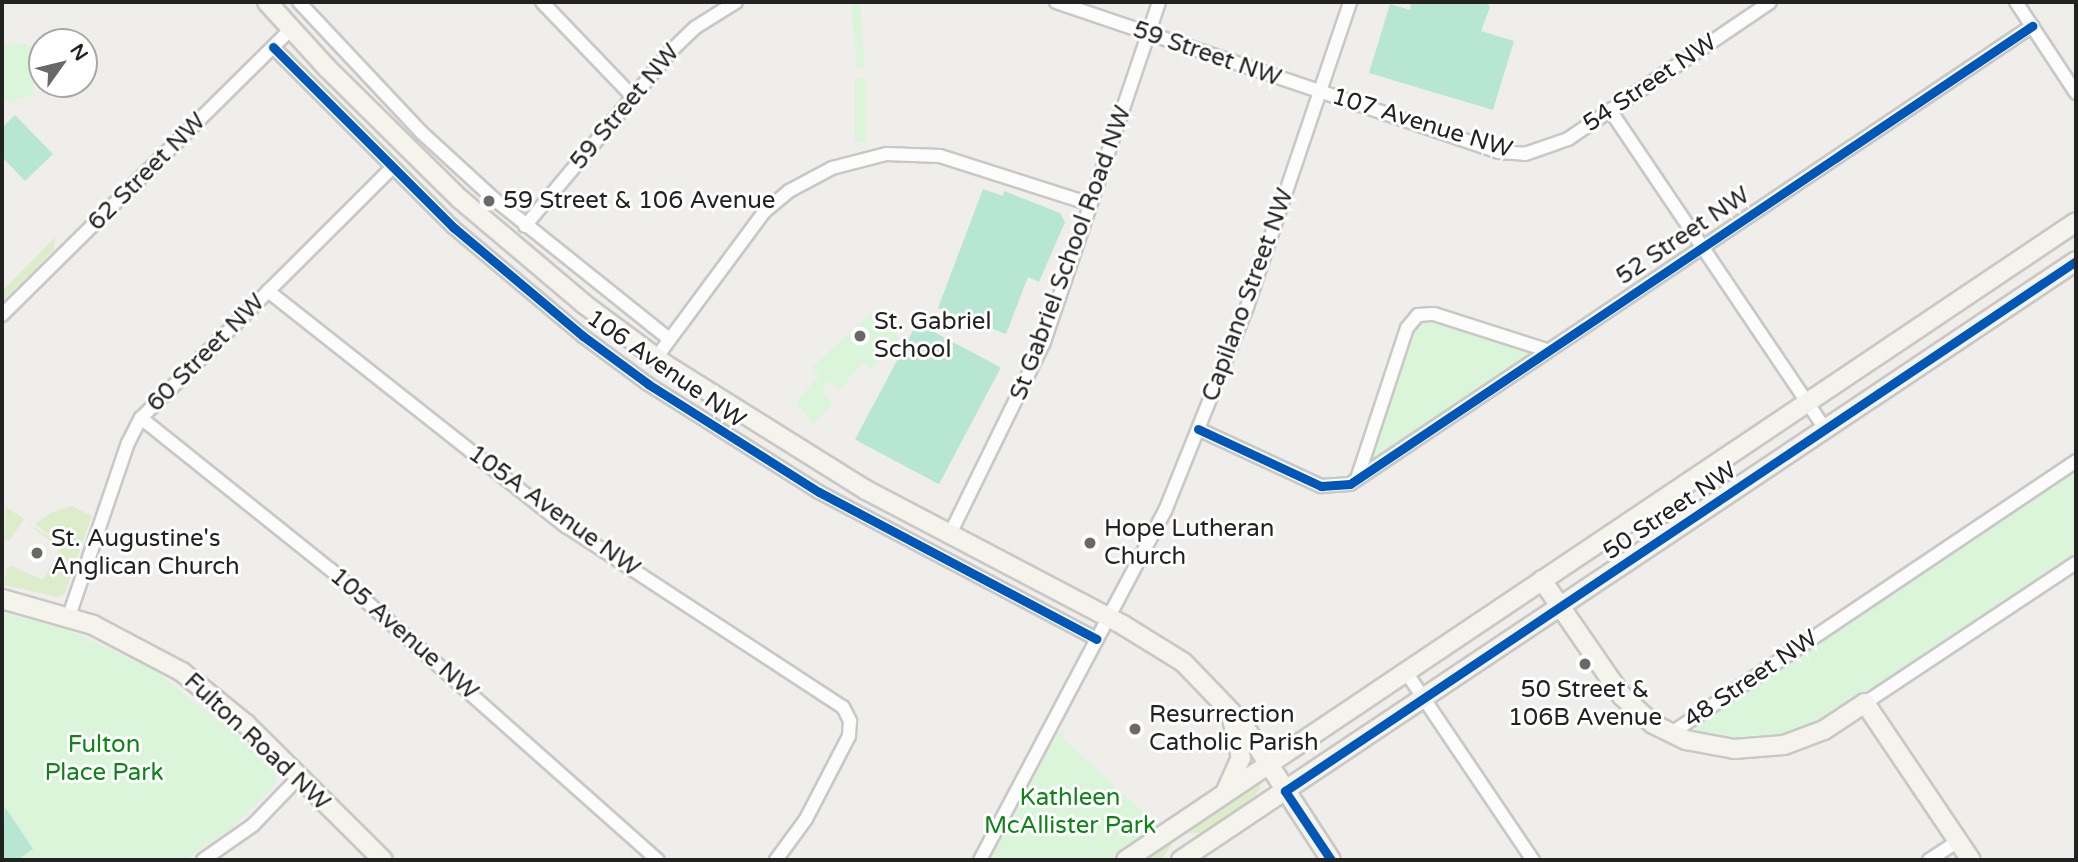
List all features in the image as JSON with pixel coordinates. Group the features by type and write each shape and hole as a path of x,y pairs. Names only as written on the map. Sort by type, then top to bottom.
{"street":[{"name":"106 Avenue NW","path":"267,2 461,200 656,358 784,442 949,536 1109,617 1168,651 1227,705 1331,860"},
{"name":"106 Avenue NW","path":"299,2 421,132 525,226 669,339"},
{"path":"542,2 632,96"},
{"name":"59 Street NW","path":"525,226 632,96 684,38 736,2"},
{"name":"59 Street NW","path":"1056,2 1320,92"},
{"name":"St Gabriel School Road NW","path":"949,536 1034,369 1159,2"},
{"name":"Capilano Street NW","path":"980,860 1165,511 1247,307 1350,2"},
{"name":"54 Street NW","path":"1525,154 1568,139 1770,2"},
{"path":"2015,2 2076,93"},
{"name":"52 Street NW","path":"1357,480 2032,26"},
{"name":"62 Street NW","path":"2,315 291,29"},
{"name":"106 Avenue NW","path":"273,47 391,169 573,328 696,416 848,509 1097,639"},
{"name":"107 Avenue NW","path":"1320,92 1499,152 1525,154"},
{"path":"1610,110 1826,430"},
{"path":"656,358 764,212 803,182 850,162 896,154 940,156 1090,204"},
{"name":"60 Street NW","path":"69,616 128,443 142,418 391,169"},
{"name":"50 Street NW","path":"1126,860 1805,400 2076,222"},
{"name":"50 Street NW","path":"1181,860 1424,700 2076,261"},
{"name":"105A Avenue NW","path":"268,291 566,526 839,704 849,716 850,731 802,826 776,860"},
{"path":"1198,429 1321,486 1337,487 1357,480 1407,328 1418,315 1434,314 1547,350"},
{"name":"105 Avenue NW","path":"142,418 331,570 658,860"},
{"name":"48 Street NW","path":"1670,734 2076,461"},
{"name":"48 Street NW","path":"1670,734 1718,748 1768,749 1812,736 2076,563"},
{"path":"1542,580 1622,696 1670,734"},
{"name":"Fulton Road NW","path":"2,599 69,616 135,644 182,672 234,713 383,860"},
{"path":"1406,672 1533,860"},
{"path":"1865,703 1971,860"},
{"path":"1222,797 1237,775 1241,758 1227,705"},
{"path":"204,860 253,825 299,777"},
{"path":"1929,860 1958,841"}],"green space":[{"path":"860,2 865,68 857,68 851,4"},
{"path":"1411,2 1487,2 1490,7 1481,31 1514,41 1493,110 1369,73 1390,4 1410,10"},
{"path":"22,43 28,45 28,95 10,102 2,97 2,46"},
{"path":"855,79 866,79 866,142 855,142"},
{"path":"15,115 53,154 25,181 2,157 2,128"},
{"path":"983,189 1003,196 1004,191 1060,213 1065,222 1039,282 1028,277 1006,334 938,308"},
{"path":"55,237 54,250 2,302 2,291"},
{"path":"870,314 885,332 890,327 899,338 870,370 864,362 839,390 829,381 822,391 833,404 813,424 796,402 819,376 812,367"},
{"path":"1418,315 1547,350 1357,480"},
{"path":"917,323 1001,368 939,484 855,440"},
{"path":"2076,461 2076,563 1834,723 1784,745 1670,734"},
{"path":"72,506 92,516 65,593 58,597 4,585 7,568 12,566 43,580 60,548 25,522 60,543 35,524 52,512"},
{"path":"6,507 24,519 9,541 4,540"},
{"name":"Fulton Place Park","path":"2,612 68,630 152,669 233,731 276,773 276,785 232,828 184,860 2,860"},
{"name":"Kathleen McAllister Park","path":"1063,732 1063,738 1149,818 1161,824 1106,860 990,860 1057,734"},
{"path":"1256,782 1261,787 1255,796 1201,833 1187,833 1185,829"},
{"path":"5,807 33,849 17,860 2,860"},
{"path":"1170,839 1172,844 1161,860 1139,860"}],"cycle path":[{"path":"1198,429 1321,486 1350,484 2032,26"},
{"path":"273,47 453,227 583,336 648,384 819,492 1097,639"},
{"path":"1331,860 1285,791 2076,261"}],"place":[{"name":"59 Street & 106 Avenue","path":"489,201"},
{"name":"St. Gabriel School","path":"860,336"},
{"name":"Hope Lutheran Church","path":"1090,543"},
{"name":"St. Augustine's Anglican Church","path":"37,553"},
{"name":"50 Street & 106B Avenue","path":"1585,664"},
{"name":"Resurrection Catholic Parish","path":"1135,729"}]}
